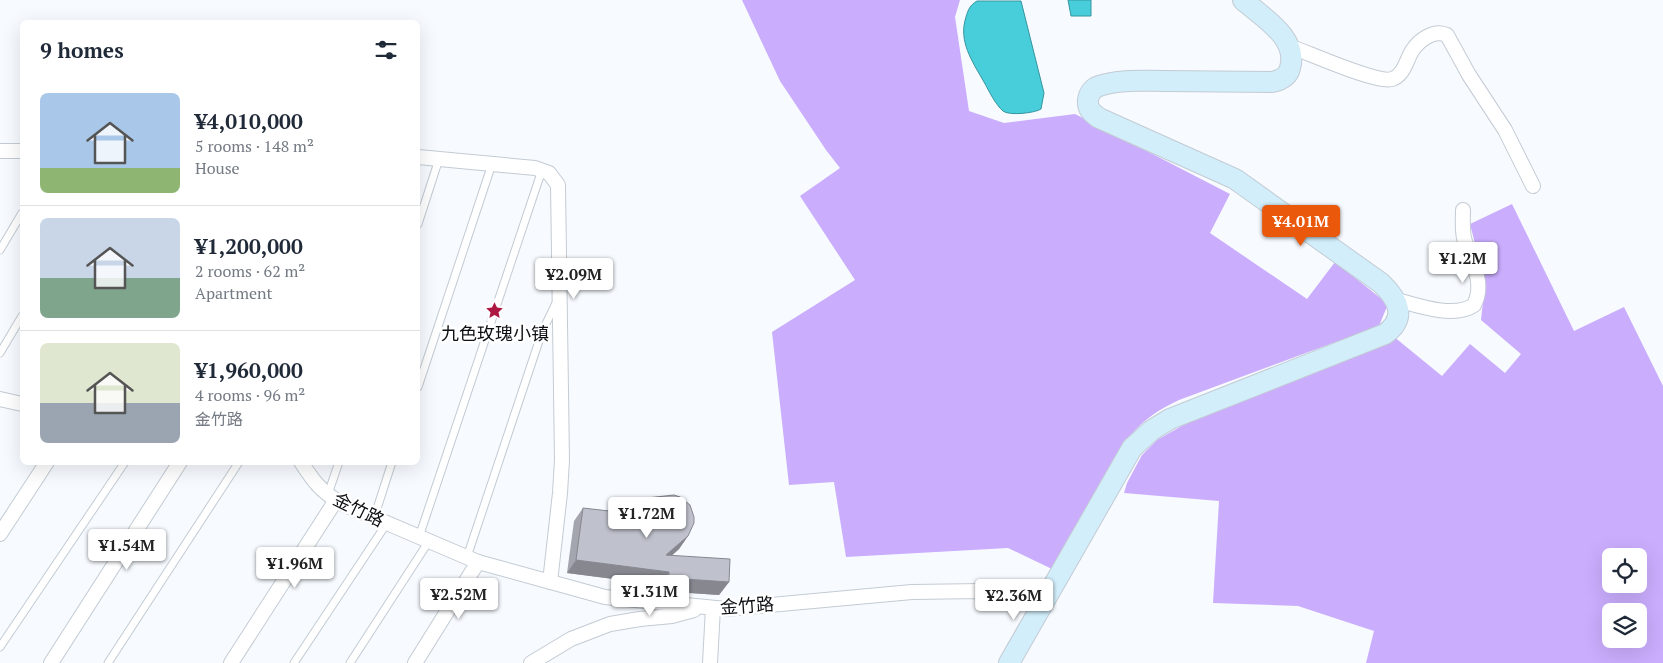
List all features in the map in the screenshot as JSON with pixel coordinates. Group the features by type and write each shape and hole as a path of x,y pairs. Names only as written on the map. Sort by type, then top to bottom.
{"main road":[{"path":"1009,663 1132,448 1140,440 1170,419 1385,334 1393,328 1398,319 1398,309 1394,299 1381,283 1235,179 1099,118 1088,107 1090,92 1099,86 1109,83 1278,81 1290,71 1292,61 1289,46 1281,33 1243,0"}],"street":[{"path":"1289,46 1358,73 1386,80 1392,79 1401,73 1411,52 1422,40 1432,34 1442,33 1447,35 1469,75 1500,122 1533,186"},
{"path":"0,151 20,151"},
{"path":"420,157 542,170 552,176 558,185 562,460 550,582"},
{"path":"1394,299 1433,310 1464,310 1474,305 1478,295 1477,273 1462,226 1463,210"},
{"path":"0,399 20,404"},
{"path":"0,534 45,465"},
{"path":"51,663 178,465"},
{"name":"金竹路","path":"302,465 314,482 332,497 374,518 472,560 605,597 726,609 922,592 982,591 1048,596"},
{"path":"231,663 332,497"},
{"path":"415,663 472,560"},
{"path":"532,663 571,639 610,624 672,616 709,608 710,663"}],"lane":[{"path":"420,218 439,159"},
{"path":"420,381 492,164"},
{"path":"350,663 424,539 542,170"},
{"path":"0,250 20,216"},
{"path":"472,560 542,332 560,296"},
{"path":"0,353 20,319"},
{"path":"0,648 123,465"},
{"path":"108,663 237,465"},
{"path":"332,497 338,465"},
{"path":"374,518 391,465"},
{"path":"294,663 387,523"}],"shaded area":[{"path":"742,0 960,0 955,17 969,111 1004,123 1075,114 1230,194 1210,233 1307,299 1335,262 1388,304 1379,326 1179,400 1153,415 1130,436 1052,569 1008,548 846,557 834,482 789,485 772,332 855,280 800,196 840,168 780,81"},
{"path":"1512,204 1574,331 1624,307 1663,386 1663,663 1366,663 1374,631 1298,606 1213,603 1219,501 1124,493 1127,483 1142,455 1157,440 1208,411 1393,336 1442,376 1470,344 1505,373 1521,354 1481,320 1485,283 1470,224"}],"water":[{"path":"1068,0 1091,0 1091,16 1071,16"},
{"path":"977,1 1021,1 1044,93 1041,109 1033,112 1006,113 992,97 971,59 965,43 964,26 966,17 970,8"}],"building":[{"path":"674,495 690,505 694,523 688,536 666,555 730,559 729,582 669,578 669,572 576,560 583,508 618,512 620,501"}],"place":[{"name":"九色玫瑰小镇","path":"495,310"}]}
